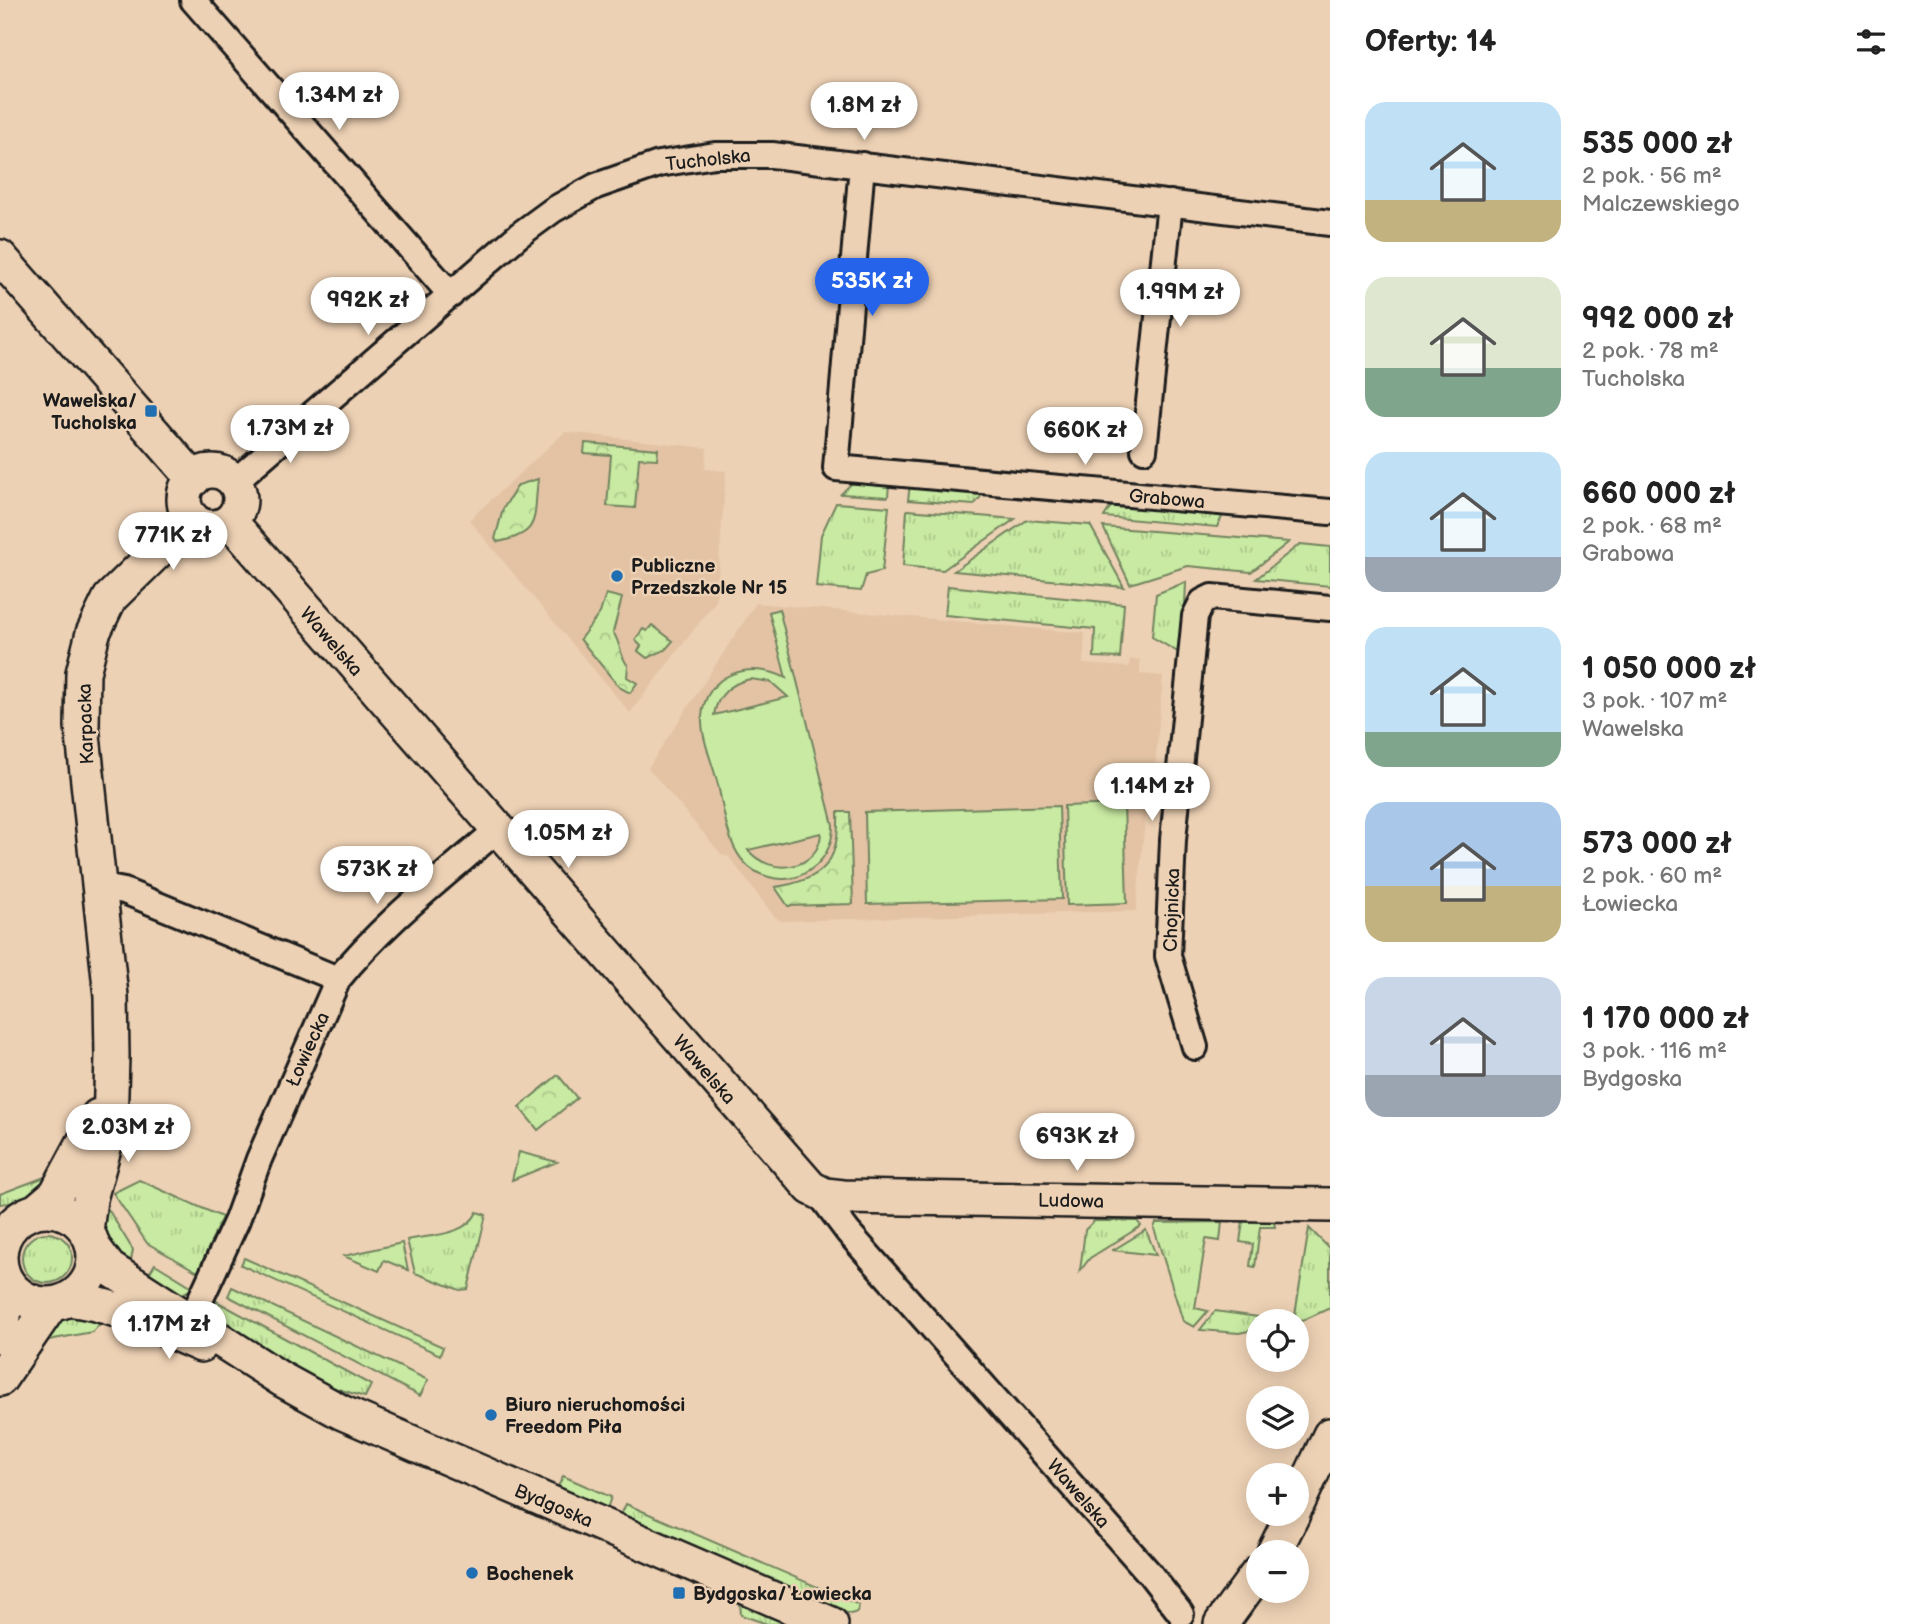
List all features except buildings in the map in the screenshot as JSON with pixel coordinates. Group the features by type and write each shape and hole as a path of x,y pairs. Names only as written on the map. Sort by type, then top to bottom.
{"street":[{"path":"193,0 451,295"},
{"name":"Tucholska","path":"234,482 535,222 576,196 637,170 690,158 735,153 862,165 1330,223"},
{"name":"Grabowa","path":"862,165 836,468 1330,512"},
{"path":"1144,450 1170,203"},
{"path":"0,257 194,478"},
{"path":"210,472 219,472 234,482 239,490 239,506 230,521 223,525 206,526 192,518 187,511 185,494 194,478 210,472"},
{"name":"Karpacka","path":"89,1239 90,1199 110,1127 111,996 82,726 81,700 88,650 110,598 192,518"},
{"name":"Wawelska","path":"230,521 753,1125 804,1182 818,1192 848,1231 1150,1574 1181,1614"},
{"name":"Chojnicka","path":"1195,1047 1168,956 1173,840 1193,622 1202,603 1212,597 1330,608"},
{"name":"Łowiecka","path":"191,1320 237,1220 259,1159 338,979 373,941 497,830"},
{"path":"99,886 124,891 338,979"},
{"name":"Karpacka","path":"20,1215 56,1194 111,1092"},
{"name":"Ludowa","path":"818,1192 861,1198 1328,1207"},
{"path":"0,1336 4,1273 0,1250 4,1237 20,1215 64,1214 89,1239 92,1272 78,1292 59,1302 0,1379"},
{"name":"Bydgoska","path":"89,1239 109,1268 281,1379 341,1412 831,1624"},
{"path":"4,1273 30,1301 59,1302"},
{"name":"Bydgoska","path":"59,1302 93,1301 281,1379"},
{"path":"1309,1480 1330,1435"},
{"path":"1221,1624 1246,1590"},
{"path":"1242,1624 1251,1603"}],"shaded area":[{"name":"Publiczne Przedszkole Nr 15","path":"565,432 707,448 705,469 726,471 716,601 630,713 469,520"},
{"path":"756,603 1085,633 1083,664 1129,667 1130,659 1140,660 1140,674 1163,676 1154,780 1149,780 1136,911 781,921 774,916 729,857 722,855 648,768"}],"green space":[{"path":"585,443 658,449 657,459 639,458 635,508 607,506 611,455 584,453"},
{"path":"538,479 535,514 529,529 498,542 495,539 503,509 518,485"},
{"path":"854,481 889,483 888,497 841,494"},
{"path":"910,485 986,490 974,505 908,500"},
{"path":"836,503 889,507 882,571 866,575 861,591 816,587 821,535"},
{"path":"1113,503 1224,513 1217,527 1104,517"},
{"path":"907,510 1015,519 943,570 903,566"},
{"path":"1027,520 1090,525 1124,587 954,571"},
{"path":"1103,527 1289,542 1251,572 1188,566 1130,584"},
{"path":"1300,544 1330,547 1330,586 1256,579"},
{"path":"1186,582 1183,655 1152,637 1156,594"},
{"path":"948,586 1124,604 1120,658 1094,657 1095,629 945,615"},
{"path":"606,594 622,598 613,632 628,666 627,677 637,683 630,693 619,687 580,639 600,613"},
{"path":"779,609 833,825 831,840 822,859 801,875 783,879 755,872 737,852 727,826 702,725 705,702 721,680 732,674 759,670 786,678 769,612","holes":["750,679 771,682 788,697 714,715 718,702 726,691","821,833 818,846 812,855 792,866 768,864 757,859 748,850"]},
{"path":"652,625 673,641 665,650 647,658 638,651 641,646 635,640 643,629 647,631"},
{"path":"1124,804 1127,903 1067,905 1064,806"},
{"path":"1059,806 1062,899 867,904 865,812"},
{"path":"838,812 850,812 853,904 788,906 775,887 806,879 826,866 836,844"},
{"path":"558,1075 577,1098 538,1130 519,1107"},
{"path":"519,1152 557,1162 512,1180"},
{"path":"50,1175 28,1196 0,1204 0,1194"},
{"path":"139,1180 222,1217 198,1272 147,1243 113,1193"},
{"path":"103,1201 133,1250 130,1265 110,1245 102,1228"},
{"path":"477,1212 486,1215 468,1289 460,1290 415,1273 407,1240 456,1230 472,1220"},
{"path":"1094,1221 1137,1221 1141,1226 1090,1258 1080,1271 1085,1230"},
{"path":"1243,1221 1274,1222 1275,1227 1260,1227 1255,1267 1250,1266 1253,1244 1240,1242"},
{"path":"1222,1222 1220,1241 1206,1239 1195,1308 1208,1311 1194,1327 1183,1321 1154,1228 1156,1223"},
{"path":"1309,1228 1330,1249 1330,1308 1309,1318 1309,1309 1296,1309"},
{"path":"1146,1230 1156,1255 1112,1250 1113,1250"},
{"path":"47,1233 64,1241 72,1258 64,1275 47,1283 30,1275 22,1258 30,1241"},
{"path":"402,1243 408,1270 384,1260 379,1271 344,1256"},
{"path":"244,1258 443,1347 440,1355 241,1265"},
{"path":"155,1264 194,1288 180,1295 147,1277"},
{"path":"232,1287 428,1380 420,1396 228,1296"},
{"path":"216,1301 371,1385 365,1397 314,1382 219,1320 214,1311"},
{"path":"1215,1311 1246,1315 1246,1332 1200,1330"},
{"path":"74,1315 103,1321 92,1332 43,1341 58,1322"},
{"path":"563,1476 611,1497 606,1512 556,1491"},
{"path":"626,1504 859,1605 857,1612 851,1614 820,1605 619,1519"},
{"path":"740,1603 793,1624 767,1624 741,1615"}],"place":[{"name":"Wawelska/ Tucholska","path":"151,411"},
{"name":"Publiczne Przedszkole Nr 15","path":"617,576"},
{"name":"Biuro nieruchomości Freedom Piła","path":"491,1415"},
{"name":"Bochenek","path":"472,1573"},
{"name":"Bydgoska/ Łowiecka","path":"679,1593"}]}
